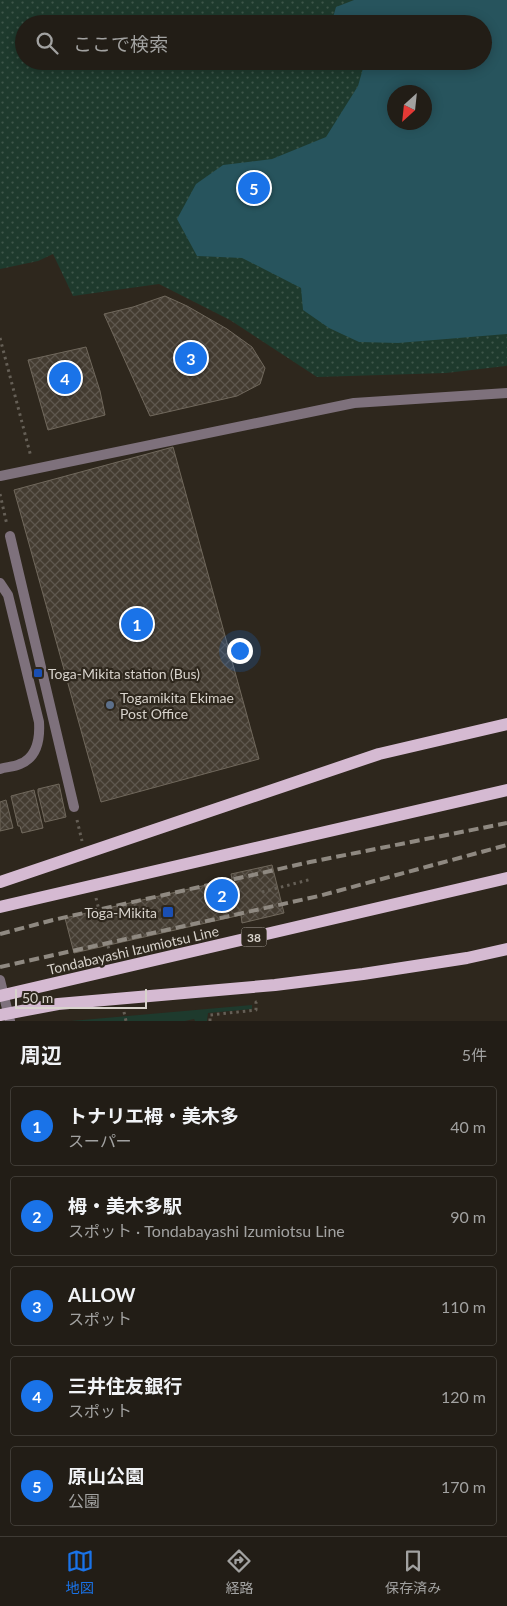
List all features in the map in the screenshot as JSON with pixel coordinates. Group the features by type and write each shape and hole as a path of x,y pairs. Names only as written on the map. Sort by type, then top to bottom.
{"main road":[{"path":"0,882 379,754 507,724"},
{"path":"0,906 507,790"},
{"name":"Tondabayashi Izumiotsu Line","path":"0,996 507,878"},
{"path":"0,1015 58,1004 275,985 363,974 467,958 507,949"}],"street":[{"path":"0,476 354,403 507,393"},
{"path":"10,536 74,807"},
{"path":"0,583 8,594 39,722 40,735 38,746 22,764 0,769"},
{"path":"0,980 10,1021"}],"path":[{"path":"0,338 34,469"},
{"path":"0,494 10,536"},
{"path":"262,892 312,880"}],"green space":[{"path":"0,0 507,0 506,366 446,373 317,377 230,320 159,284 73,296 53,254 38,261 0,269"},
{"path":"252,1005 252,1009 208,1013 207,1021 195,1021 194,1019 185,1021 71,1021"}],"water":[{"path":"354,0 507,0 507,334 398,343 359,342 329,328 303,310 301,288 242,258 197,256 177,219 196,184 223,165 272,159 326,137 358,86 362,70 492,70 492,15 334,15 336,7"}],"building":[{"path":"165,296 187,306 227,329 252,347 265,368 260,384 237,396 150,416 104,314"},
{"path":"86,347 100,391 105,415 48,430 28,360"},
{"path":"173,447 259,759 101,802 14,490"},
{"path":"59,784 66,817 45,822 38,789"},
{"path":"34,790 43,828 22,833 20,826 18,826 11,796"},
{"path":"6,800 13,828 0,831 0,802"},
{"path":"272,865 284,913 242,923 241,915 74,953 65,918 232,879 231,874"}],"railway":[{"path":"0,934 53,920 310,862 507,823"},
{"path":"0,967 319,896 507,845"}],"place":[{"name":"原山公園","path":"254,188"},
{"name":"ALLOW","path":"191,358"},
{"name":"三井住友銀行","path":"65,378"},
{"name":"トナリエ栂・美木多","path":"137,624"},
{"name":"Toga-Mikita station (Bus)","path":"38,673"},
{"name":"Togamikita Ekimae Post Office","path":"110,705"},
{"name":"栂・美木多駅","path":"222,895"},
{"name":"Toga-Mikita","path":"168,912"}]}
